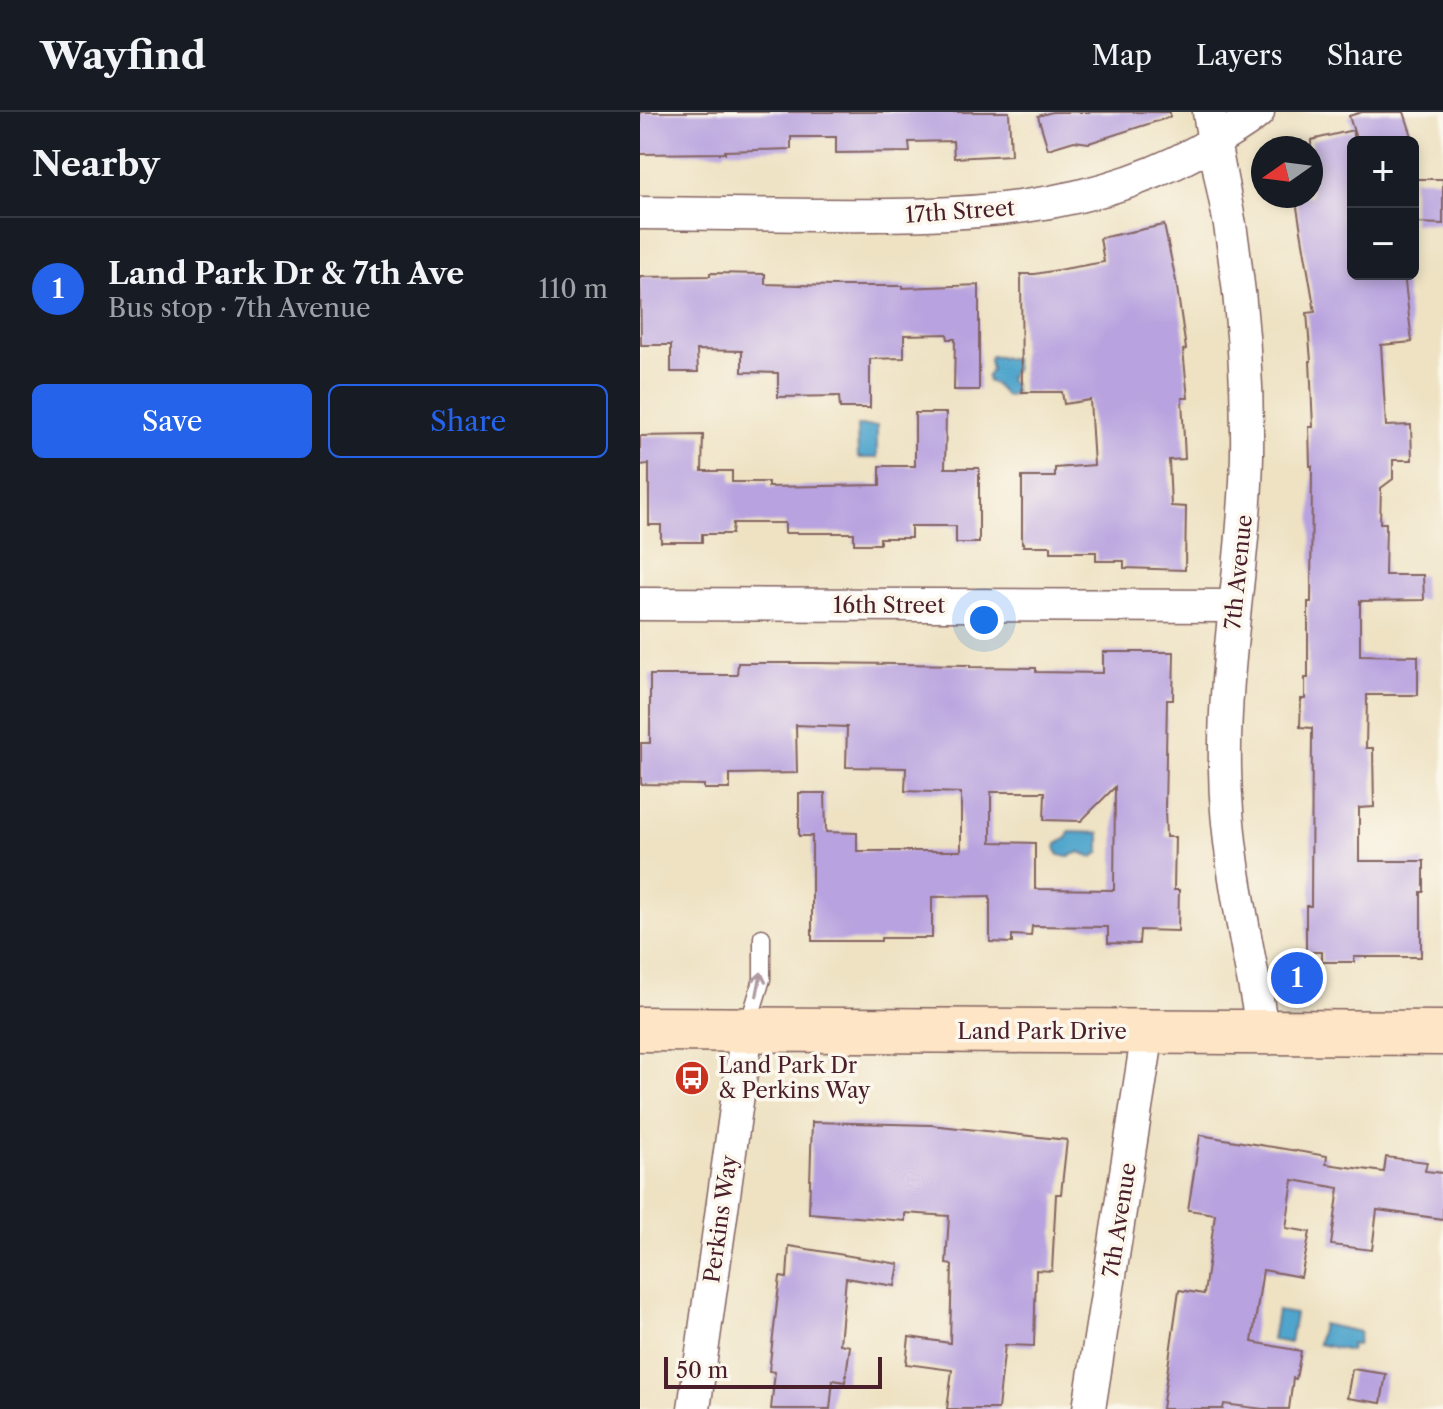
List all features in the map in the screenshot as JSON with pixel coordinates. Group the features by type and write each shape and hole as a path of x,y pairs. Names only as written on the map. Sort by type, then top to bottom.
{"main road":[{"name":"Land Park Drive","path":"640,1029 1443,1033"}],"street":[{"name":"17th Street","path":"640,213 900,215 1035,205 1087,195 1182,161 1212,127 1258,112"},
{"name":"7th Avenue","path":"1212,127 1230,228 1247,382 1244,523 1225,715 1227,813 1236,889 1263,1033"},
{"name":"16th Street","path":"640,604 1234,606"},
{"name":"Perkins Way","path":"694,1409 747,1030"},
{"name":"7th Avenue","path":"1089,1409 1148,1032"}],"lane":[{"path":"747,1030 762,979 762,937"}],"water":[{"path":"991,356 1013,359 1015,370 1008,379 1014,385 1015,394 1006,396 988,381"},
{"path":"857,426 877,426 877,458 858,458"},
{"path":"1069,832 1100,833 1100,852 1093,857 1080,852 1067,857 1059,855 1057,844 1067,838"},
{"path":"1277,1311 1295,1314 1290,1343 1272,1340"},
{"path":"1322,1324 1360,1332 1357,1345 1351,1344 1350,1351 1318,1344"}],"building":[{"path":"640,112 1009,112 1011,155 954,158 953,141 909,142 910,152 836,153 836,137 791,137 791,149 640,154"},
{"path":"1052,112 1170,112 1170,117 1089,143 1074,141 1048,149 1038,116"},
{"path":"1362,112 1404,112 1412,136 1355,136 1349,116"},
{"path":"1353,130 1353,136 1347,136 1347,280 1405,280 1412,342 1381,345 1386,426 1411,425 1412,460 1393,460 1393,479 1381,488 1380,523 1386,523 1385,575 1423,575 1424,600 1360,601 1360,655 1418,656 1418,695 1367,695 1366,748 1373,748 1374,807 1359,808 1359,861 1424,861 1421,957 1354,957 1354,962 1322,962 1322,952 1306,952 1306,906 1311,906 1312,728 1300,727 1301,699 1305,699 1305,678 1308,678 1308,602 1311,602 1312,466 1309,427 1313,427 1307,313 1315,312 1297,208 1323,208 1323,137"},
{"path":"1419,179 1443,179 1443,224 1419,223"},
{"path":"1164,225 1186,349 1183,350 1188,398 1182,398 1185,459 1169,460 1171,506 1186,507 1185,570 1124,568 1124,561 1096,561 1096,552 1051,552 1051,546 1023,546 1022,477 1055,477 1055,468 1094,465 1090,400 1064,404 1062,392 1022,392 1021,274 1104,262 1100,238"},
{"path":"710,273 765,274 765,284 903,288 979,285 979,390 954,390 955,339 948,339 947,334 904,335 904,358 870,359 870,408 840,408 839,396 778,397 778,373 742,372 742,351 697,350 698,372 671,372 671,345 641,345 640,277 710,276"},
{"path":"915,413 946,413 945,468 979,468 979,543 956,543 956,526 911,526 911,538 880,538 880,544 854,544 854,533 785,533 785,523 733,523 732,534 702,534 702,542 661,542 661,525 649,525 649,464 640,465 640,436 703,435 702,471 732,471 732,482 768,482 768,487 880,485 880,466 915,466"},
{"path":"1103,652 1174,652 1173,700 1167,700 1165,809 1166,837 1175,837 1174,890 1179,890 1178,931 1140,930 1139,944 1108,943 1108,927 1032,926 1031,936 1012,935 1012,943 990,942 990,896 932,897 932,938 812,941 812,836 799,836 799,793 825,793 826,832 857,833 857,851 961,851 961,793 905,791 906,768 846,767 847,727 796,725 797,773 730,774 730,789 704,789 704,785 641,784 641,743 650,743 650,675 737,675 738,663 970,665 1036,668 1036,672 1103,673","holes":["1115,787 1114,890 1035,889 1035,843 991,842 991,792 1045,792 1044,820 1081,821"]},
{"path":"812,1122 931,1125 1067,1140 1061,1194 1056,1194 1052,1271 1036,1270 1034,1346 1005,1345 998,1409 947,1409 952,1370 906,1364 909,1337 950,1343 952,1265 946,1264 949,1216 905,1213 905,1221 809,1213"},
{"path":"1200,1135 1327,1156 1326,1164 1384,1172 1386,1157 1427,1162 1425,1171 1443,1173 1443,1219 1377,1210 1372,1250 1331,1245 1339,1188 1293,1180 1286,1228 1310,1232 1301,1277 1263,1270 1252,1342 1301,1351 1289,1409 1224,1404 1223,1409 1162,1409 1179,1290 1204,1294 1215,1214 1188,1210"},
{"path":"789,1246 899,1264 895,1286 846,1278 840,1344 850,1346 845,1382 833,1380 830,1409 771,1409 775,1372 769,1371 780,1277 787,1278"},
{"path":"1352,1369 1386,1374 1381,1403 1347,1398"}],"place":[{"name":"Land Park Dr & 7th Ave","path":"1297,978"},
{"name":"Land Park Dr & Perkins Way","path":"692,1078"}]}
